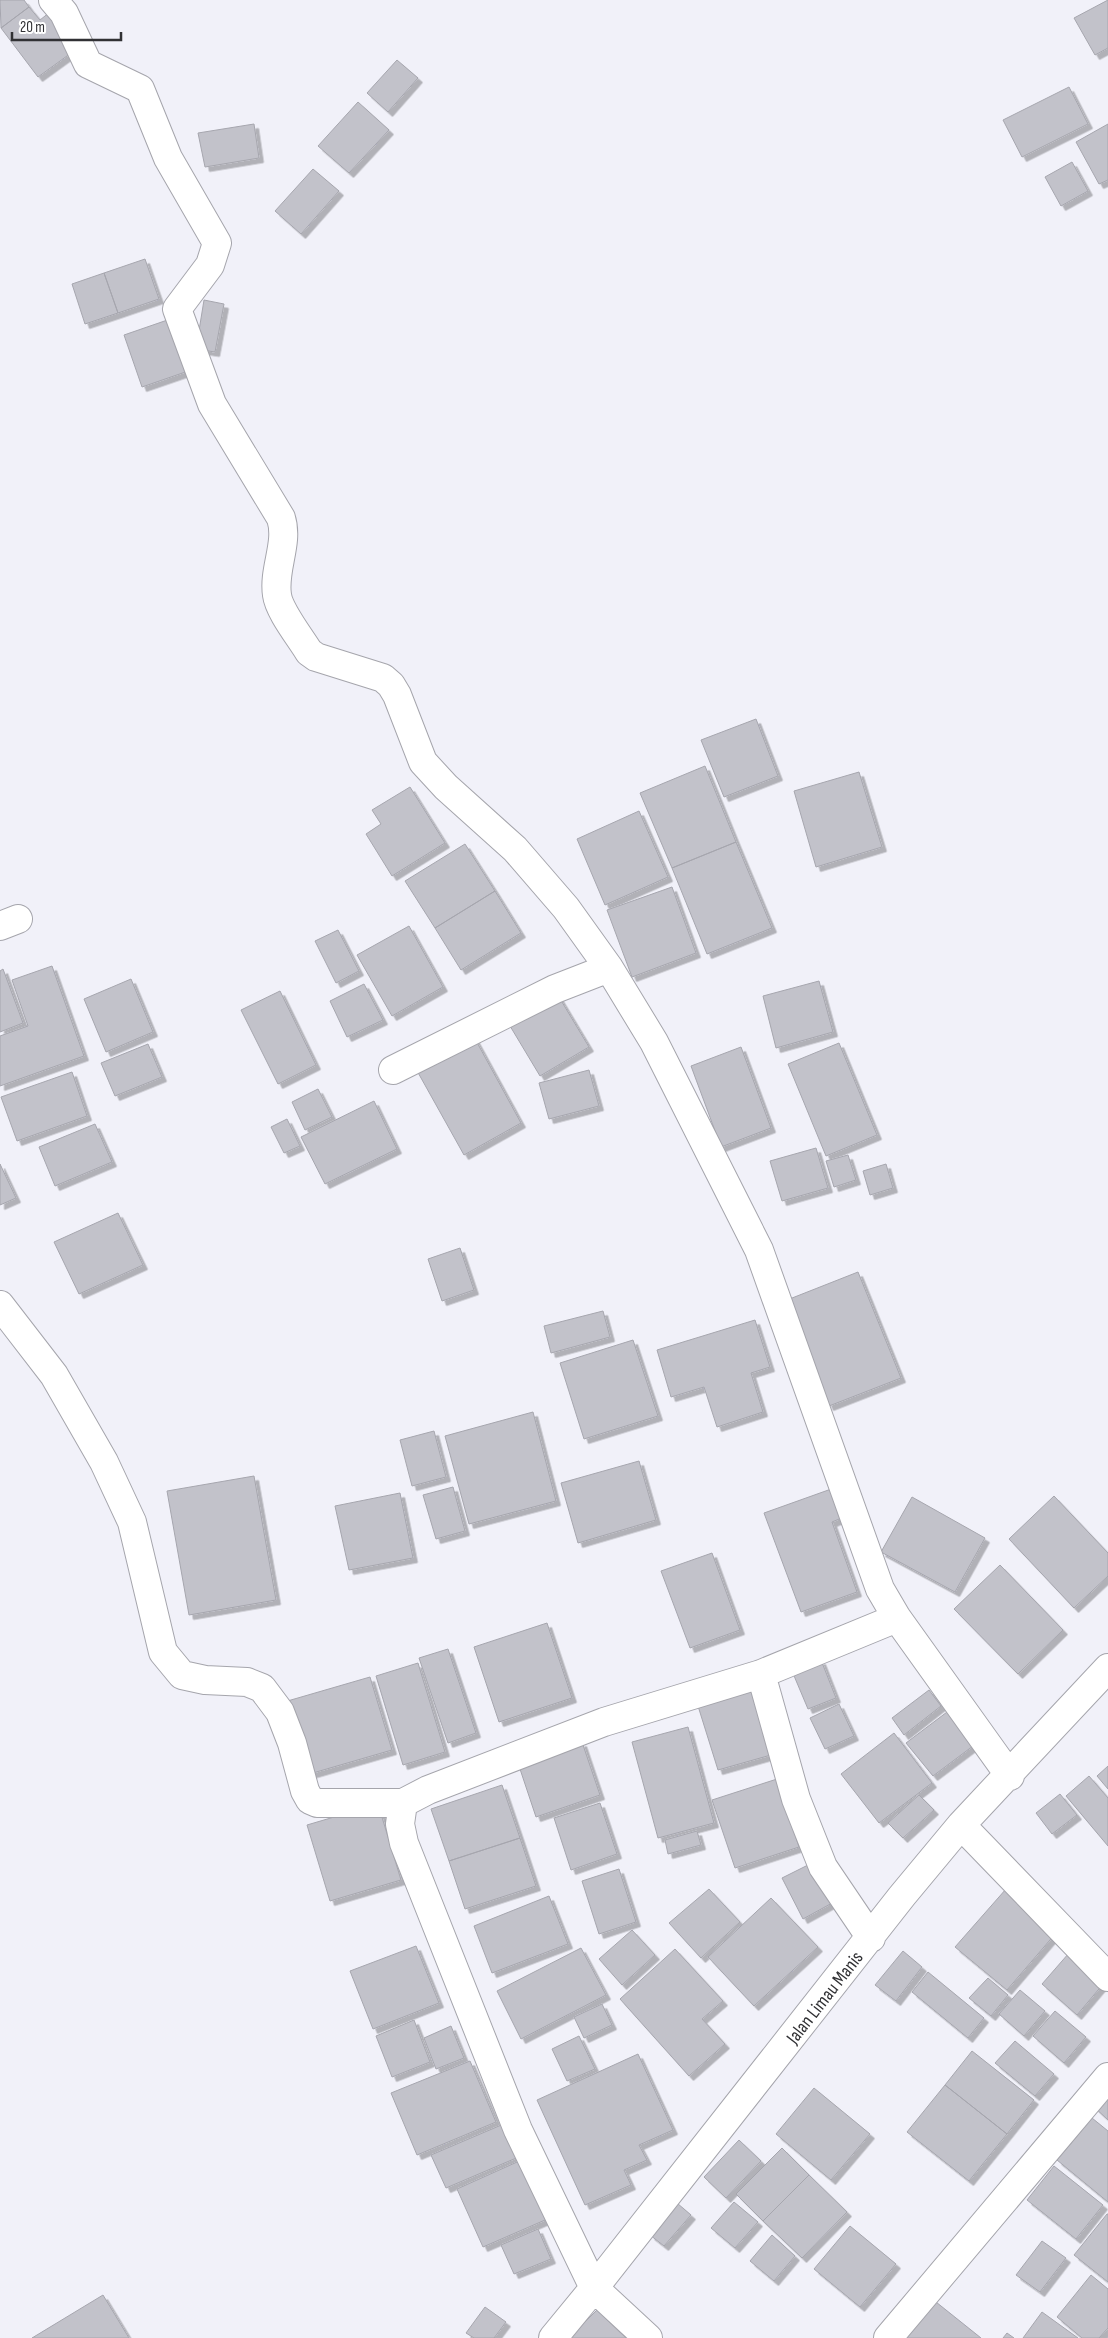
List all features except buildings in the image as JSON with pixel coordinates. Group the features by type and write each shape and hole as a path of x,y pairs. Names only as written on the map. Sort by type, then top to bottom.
{"street":[{"path":"53,0 64,13 88,64 140,89 168,158 217,243 210,265 177,309 212,404 281,518 285,529 277,584 278,601 309,652 316,657 383,678 391,685 397,695 423,762 446,787 515,849 566,908 609,968 654,1042 759,1250 880,1589 897,1618 1010,1776"},
{"path":"393,1070 555,989 609,968"},
{"path":"0,1305 54,1375 112,1479 132,1522 163,1652 182,1675 205,1680 247,1682 262,1688 280,1712 292,1743 305,1791 310,1800 317,1804 403,1803 428,1790 604,1722 761,1674 897,1618"},
{"name":"Jalan Limau Manis","path":"553,2338 871,1938 902,1896 961,1825 1010,1776 1108,1668"},
{"path":"761,1674 796,1799 823,1867 871,1938"},
{"path":"403,1803 400,1824 408,1852 518,2130 594,2288 648,2338"},
{"path":"961,1825 1108,1977"},
{"path":"888,2338 1108,2077"}]}
